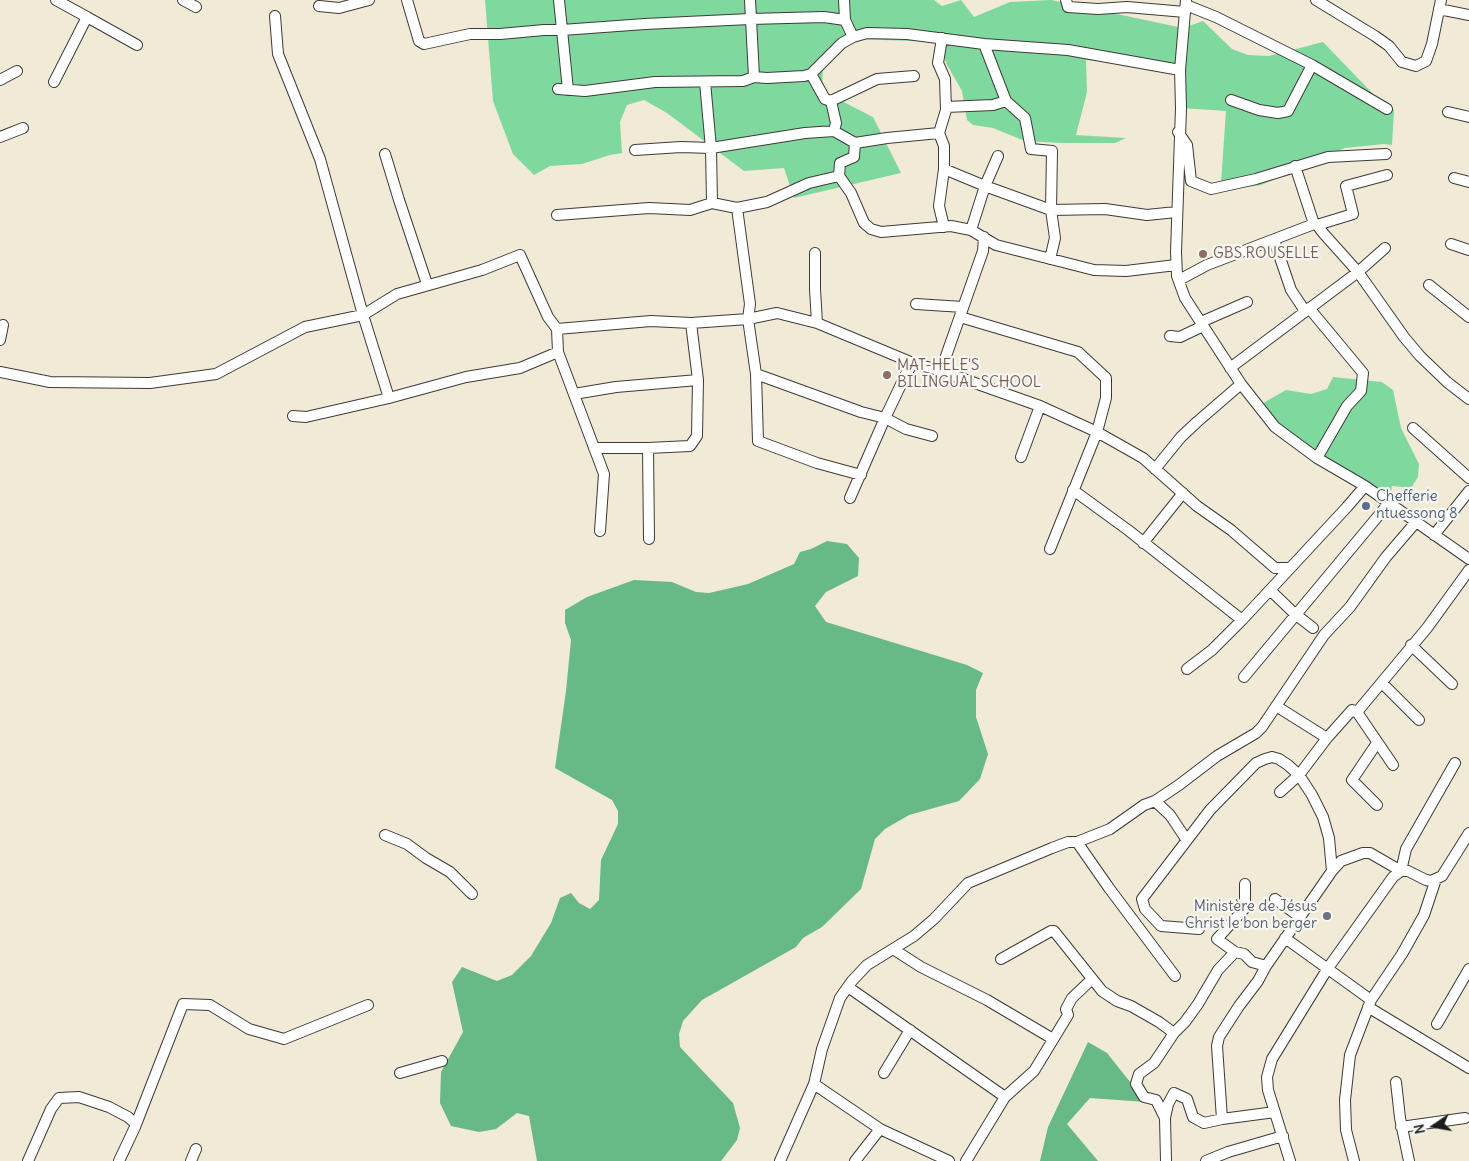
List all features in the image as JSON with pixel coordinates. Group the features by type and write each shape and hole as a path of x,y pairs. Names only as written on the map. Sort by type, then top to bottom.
{"street":[{"path":"56,0 137,45"},
{"path":"183,0 196,6"},
{"path":"319,6 338,8 369,0"},
{"path":"406,0 419,41 424,44 470,34 500,34 539,30 750,18 824,17 844,20"},
{"path":"559,0 562,30 563,89 585,91 655,82 743,81 754,77 785,78 804,76 811,74 842,43 867,33 1068,50 1180,70"},
{"path":"750,0 754,77"},
{"path":"844,0 844,20 853,37"},
{"path":"1066,0 1068,7 1098,9 1186,6 1216,18 1312,65 1386,110"},
{"path":"1316,0 1376,36 1389,46 1402,62 1416,66 1426,62 1432,44 1440,4 1469,15"},
{"path":"1186,6 1180,70 1176,212 1176,265 1186,298 1230,368 1275,428 1317,458 1365,486 1469,559"},
{"path":"275,16 278,54 320,159 363,315 389,398"},
{"path":"54,82 87,17"},
{"path":"942,38 938,63 945,79 946,107 939,133 944,146 944,169 939,206 944,227"},
{"path":"984,44 1006,101 1025,118 1032,149 1052,150 1051,210 1055,238 1050,259"},
{"path":"1231,100 1259,110 1278,113 1288,111 1312,65"},
{"path":"0,80 17,71"},
{"path":"811,74 825,99 831,101 877,79 914,76"},
{"path":"705,82 711,148 712,203"},
{"path":"831,101 836,123 834,131"},
{"path":"946,107 993,105 1006,101"},
{"path":"1448,112 1469,117"},
{"path":"0,137 23,128"},
{"path":"635,150 681,147 711,148 834,131 855,144 887,138 939,133"},
{"path":"1178,132 1187,145 1191,181 1211,189 1256,179 1328,157 1386,154"},
{"path":"855,144 854,157 840,163 839,176 851,193 864,224 871,229 889,232 951,226 971,230 996,245 1014,248 1094,270 1126,271 1176,265"},
{"path":"385,154 427,284"},
{"path":"971,230 985,186 998,156"},
{"path":"1295,166 1316,224 1358,272 1404,337 1420,356 1447,382 1469,398"},
{"path":"944,169 1051,210 1105,209 1147,215 1176,212"},
{"path":"1179,280 1207,265 1316,224 1352,214 1346,186 1387,175"},
{"path":"557,216 649,208 690,210 712,203 737,208 766,202 809,183 839,176"},
{"path":"1454,178 1469,182"},
{"path":"737,208 750,304 748,319 756,374 758,441 861,475"},
{"path":"938,370 948,368 946,356 983,251 984,237"},
{"path":"1274,240 1291,290 1363,374 1362,391 1347,406 1317,458"},
{"path":"1451,244 1469,250"},
{"path":"983,251 996,245"},
{"path":"1230,368 1358,272 1385,248"},
{"path":"815,253 814,289 817,323"},
{"path":"0,372 50,382 150,383 216,374 305,327 363,315 397,294 482,270 520,254 548,317 557,329 558,352 604,474 600,531"},
{"path":"1429,285 1469,317"},
{"path":"1170,336 1180,337 1247,302"},
{"path":"916,304 961,312 1078,352 1106,378 1106,398 1097,432 1072,490 1050,549"},
{"path":"557,329 651,321 691,323 748,319 777,313 817,323 913,363 1040,406 1097,432 1143,458 1197,506 1231,530 1275,568 1289,568"},
{"path":"594,448 690,446 697,436 698,380 691,323"},
{"path":"0,340 3,325"},
{"path":"293,416 306,417 389,398 466,377 520,368 558,352"},
{"path":"850,498 885,418 913,363"},
{"path":"756,374 862,412 885,418 906,429 932,436"},
{"path":"574,394 616,387 698,380"},
{"path":"1155,468 1181,437 1241,384"},
{"path":"1021,457 1040,406"},
{"path":"1413,428 1469,478"},
{"path":"648,448 648,539"},
{"path":"1188,669 1212,650 1242,620 1365,486"},
{"path":"1072,490 1143,542 1242,620"},
{"path":"1434,535 1469,491"},
{"path":"1143,542 1183,493"},
{"path":"1244,677 1389,503"},
{"path":"780,1161 814,1084 822,1049 840,998 867,966 914,936 934,919 968,883 1068,842 1077,842 1110,829 1195,773 1217,756 1256,733 1324,635 1350,607 1386,558 1416,522"},
{"path":"1357,712 1427,628 1469,570"},
{"path":"1270,590 1313,628"},
{"path":"1411,645 1452,684"},
{"path":"1382,683 1420,720"},
{"path":"1276,706 1327,738"},
{"path":"1280,792 1299,775 1327,738 1352,710 1357,712 1392,765"},
{"path":"1377,743 1352,780 1377,805"},
{"path":"1125,909 1142,899 1186,839 1230,788 1256,763 1272,757 1278,758 1299,775 1324,817 1330,838 1332,871"},
{"path":"1290,1161 1268,1090 1267,1077 1272,1059 1328,968 1393,877 1401,871 1406,849 1454,763"},
{"path":"1155,800 1170,815 1186,839"},
{"path":"1222,1118 1217,1046 1219,1037 1332,871 1341,861 1363,852 1370,853 1401,871 1414,874 1426,880 1436,879 1442,876 1469,833"},
{"path":"385,835 407,844 450,872 472,894"},
{"path":"1077,842 1175,976"},
{"path":"1354,1161 1346,1130 1345,1100 1350,1055 1369,1003 1402,954 1424,915 1436,879"},
{"path":"1245,884 1245,908 1217,939 1235,952 1244,954 1252,962 1266,966"},
{"path":"1142,899 1145,909 1161,926 1199,929"},
{"path":"1275,899 1300,917"},
{"path":"1001,959 1044,934 1054,931 1102,991 1117,1001 1131,1006 1160,1022 1174,1033"},
{"path":"1285,938 1328,968 1369,1003 1469,1068"},
{"path":"893,949 921,967 987,1000 1053,1039"},
{"path":"1165,1118 1156,1100 1144,1097 1136,1084 1139,1074 1154,1063 1174,1033 1185,1022 1218,970 1235,952"},
{"path":"1437,1024 1469,969"},
{"path":"966,1161 1005,1098 1034,1071 1068,1014 1066,1009 1069,1004 1092,979"},
{"path":"848,987 1005,1098"},
{"path":"119,1161 136,1124 182,1004 210,1005 249,1028 284,1039 356,1008 368,1005"},
{"path":"884,1073 910,1030"},
{"path":"400,1073 442,1061"},
{"path":"1396,1082 1401,1127 1409,1161"},
{"path":"814,1084 880,1129 949,1161"},
{"path":"1166,1161 1165,1118 1168,1104 1174,1093 1187,1099 1193,1117 1204,1123 1222,1118 1275,1112"},
{"path":"28,1161 51,1109 59,1098 79,1097 109,1107 128,1117 136,1124"},
{"path":"1401,1127 1465,1118"},
{"path":"855,1161 880,1129"},
{"path":"1206,1161 1283,1136"},
{"path":"191,1161 196,1150"}],"green space":[{"path":"485,0 934,0 942,6 961,0 974,17 1010,2 1051,0 1183,28 1203,21 1232,49 1248,55 1269,56 1323,42 1377,98 1394,110 1392,145 1384,144 1345,148 1261,185 1235,189 1221,183 1226,111 1181,108 1180,70 1159,66 1086,60 1087,92 1076,135 1126,138 1115,143 1025,141 993,128 973,125 967,120 962,91 947,65 938,42 856,39 823,67 822,91 873,117 901,173 794,198 784,168 744,171 667,113 644,100 627,105 620,122 622,153 582,164 550,166 534,175 513,154 493,101"},
{"path":"1333,377 1382,382 1393,390 1401,428 1419,464 1418,477 1411,488 1392,486 1389,503 1317,458 1258,406 1286,390 1311,394 1327,389"},
{"path":"827,541 847,544 859,558 858,576 826,592 815,606 826,622 967,665 983,673 976,690 976,717 988,754 980,779 959,801 909,815 885,829 875,839 861,889 822,927 803,938 796,947 702,1000 683,1021 679,1034 680,1047 733,1103 740,1128 737,1140 721,1161 537,1161 529,1116 517,1113 496,1129 479,1132 451,1126 440,1103 441,1072 463,1032 452,982 462,967 497,981 512,975 531,956 551,923 560,898 571,893 579,903 590,909 599,900 601,860 618,824 618,811 612,800 555,768 571,640 565,623 565,610 587,597 634,580 672,582 696,592 709,593 748,584 794,564 800,552"},
{"path":"1088,1042 1107,1053 1146,1102 1090,1098 1067,1124 1098,1161 1040,1161 1048,1127"}],"place":[{"name":"GBS ROUSELLE","path":"1203,254"},
{"name":"MAT-HELE'S BILINGUAL SCHOOL","path":"887,375"},
{"name":"Chefferie ntuessong 8","path":"1366,506"},
{"name":"Ministère de Jésus Christ le bon berger","path":"1327,916"}]}
